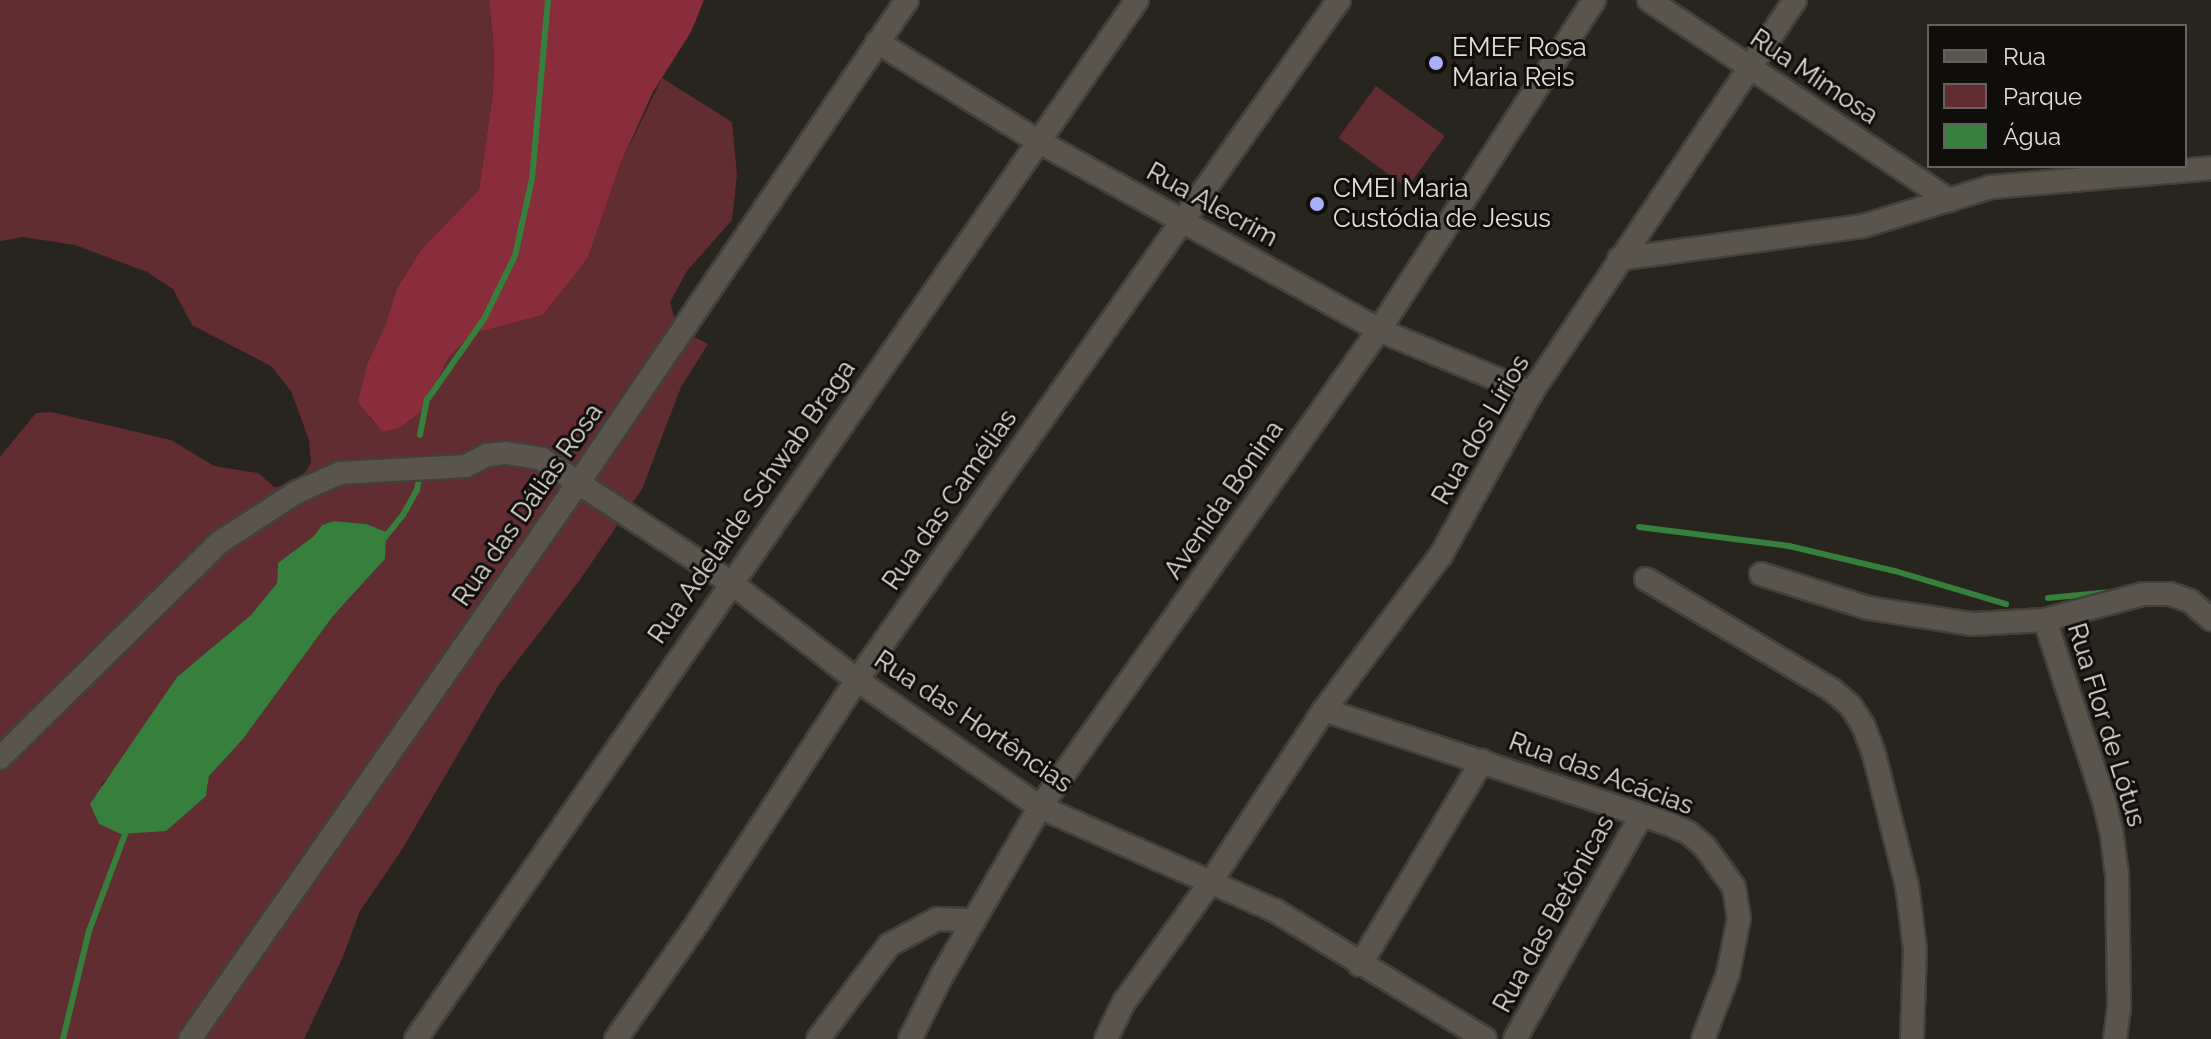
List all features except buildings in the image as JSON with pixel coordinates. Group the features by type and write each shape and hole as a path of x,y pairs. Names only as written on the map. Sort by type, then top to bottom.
{"street":[{"name":"Rua das Dálias Rosa","path":"190,1039 579,482 907,0"},
{"name":"Rua Adelaide Schwab Braga","path":"416,1039 730,582 1137,0"},
{"name":"Rua das Camélias","path":"616,1039 692,931 857,680 1339,0"},
{"name":"Avenida Bonina","path":"910,1039 1040,807 1379,330 1594,0"},
{"name":"Rua Mimosa","path":"1649,0 1949,200"},
{"name":"Rua dos Lírios","path":"1106,1039 1124,1002 1210,883 1324,710 1441,555 1531,393 1795,0"},
{"name":"Rua Alecrim","path":"877,42 1038,141 1379,330 1531,393"},
{"path":"1619,259 1863,226 1991,187 2211,168"},
{"name":"Rua das Hortências","path":"0,758 220,542 297,492 340,473 466,466 487,455 506,453 542,459 730,582 857,680 1040,807 1274,910 1485,1039"},
{"path":"1761,574 1817,594 1918,617 1973,624 2045,620 2143,594 2170,594 2190,601 2211,619"},
{"path":"1646,579 1832,690 1850,705 1863,725 1874,754 1907,885 1915,949 1912,1039"},
{"name":"Rua Flor de Lótus","path":"2045,620 2104,800 2112,835 2117,873 2119,1007 2115,1039"},
{"name":"Rua das Acácias","path":"1324,710 1689,833 1705,847 1734,887 1739,918 1728,974 1703,1039"},
{"path":"1360,965 1482,761"},
{"name":"Rua das Betônicas","path":"1515,1039 1641,816"},
{"path":"818,1039 889,945 937,919 974,920"}],"green space":[{"path":"0,0 489,0 494,51 493,92 479,190 423,247 397,288 385,326 369,417 382,432 400,428 421,412 449,357 472,334 543,315 570,281 588,256 620,165 662,78 732,122 737,175 732,220 687,271 670,302 677,328 708,344 681,387 642,489 579,581 498,686 401,851 360,911 342,959 304,1039 0,1039 0,457 36,413 51,412 171,440 214,466 258,473 274,487 297,484 311,463 309,440 291,391 271,366 192,325 173,289 147,272 75,245 23,237 0,241","holes":["334,521 366,524 385,559 333,616 243,739 209,776 206,796 187,811 101,785 114,772 177,677 251,615 277,583 278,563 314,536 322,525"]},
{"path":"1376,86 1445,136 1407,188 1338,138"}],"shaded area":[{"path":"489,0 704,0 691,32 653,92 620,165 588,257 543,315 472,334 449,357 421,412 400,428 382,432 358,402 367,365 385,326 397,288 423,247 479,190 493,92 494,51"}],"water":[{"path":"334,521 366,524 386,532 385,559 333,616 243,739 209,776 206,796 166,831 121,834 99,824 90,804 177,677 251,615 277,583 278,563 314,536 322,525"}],"waterway":[{"path":"420,435 427,400 484,319 515,256 532,179 548,0"},
{"path":"381,542 403,515 417,490 420,473"},
{"path":"1639,527 1789,546 1895,571 2006,604"},
{"path":"2048,598 2112,592"},
{"path":"63,1039 89,931 127,829"}],"place":[{"name":"EMEF Rosa Maria Reis","path":"1436,63"},
{"name":"CMEI Maria Custódia de Jesus","path":"1317,204"}]}
